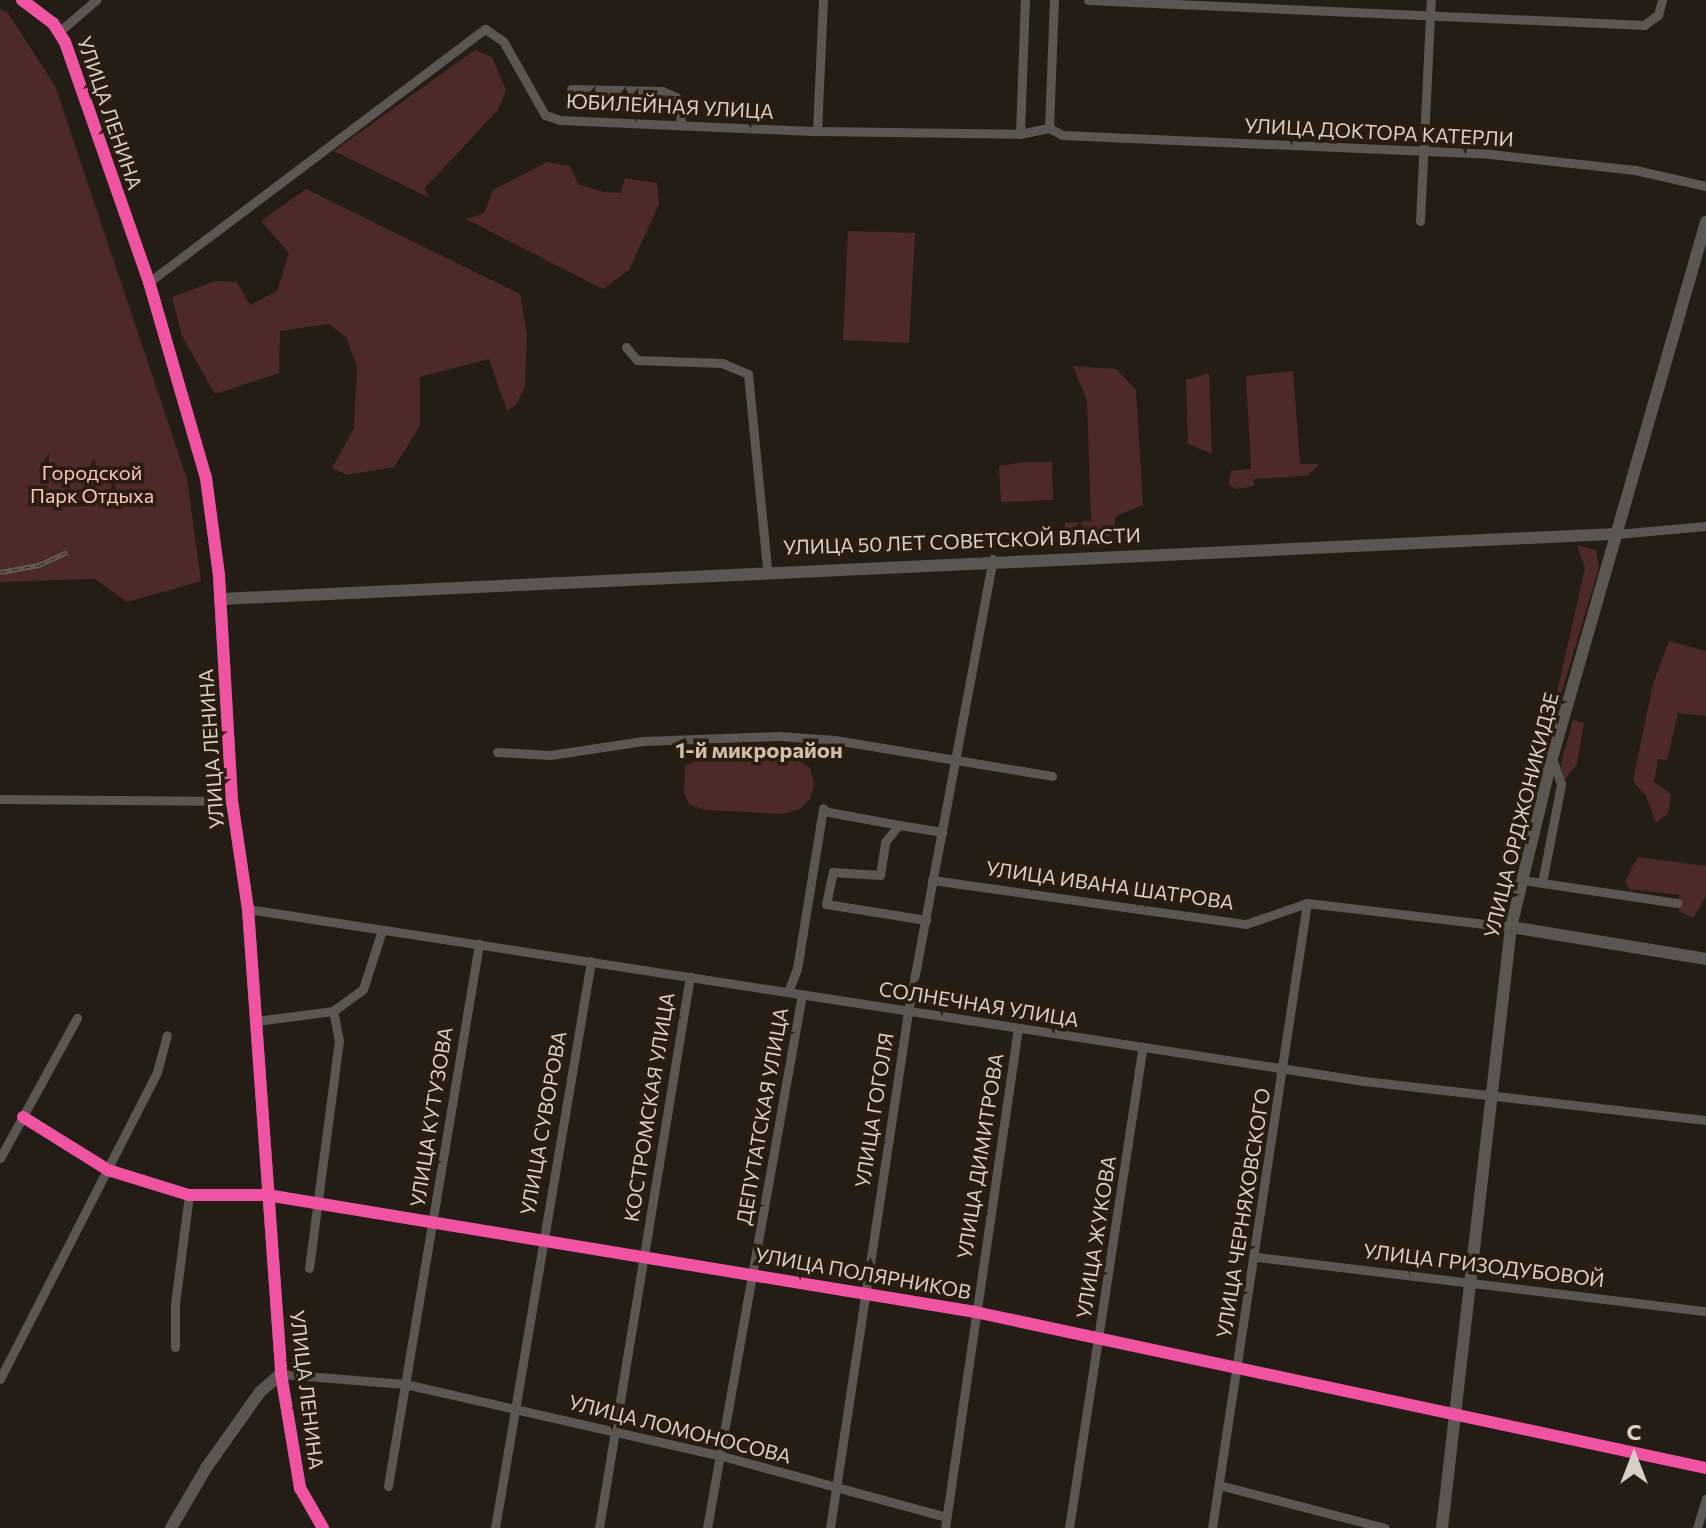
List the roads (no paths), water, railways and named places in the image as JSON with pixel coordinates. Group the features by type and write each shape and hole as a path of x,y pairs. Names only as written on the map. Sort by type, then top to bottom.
{"street":[{"name":"УЛИЦА ЛЕНИНА","path":"22,0 60,31 149,282 206,478 220,599 232,801 248,909 281,1374 300,1488 323,1528"},
{"path":"60,31 96,0"},
{"path":"817,131 823,0"},
{"path":"1020,134 1025,0"},
{"path":"1049,128 1054,0"},
{"path":"1088,0 1644,25 1658,15 1662,0"},
{"path":"1420,221 1431,0"},
{"name":"ЮБИЛЕЙНАЯ УЛИЦА","path":"149,282 485,29 503,41 545,115 817,131 1020,134 1049,128"},
{"path":"571,89 662,91 676,97 682,125"},
{"name":"УЛИЦА ДОКТОРА КАТЕРЛИ","path":"1049,128 1062,135 1424,152 1609,167 1706,186"},
{"name":"УЛИЦА ОРДЖОНИКИДЗЕ","path":"1442,1528 1489,1096 1511,927 1552,758 1706,222"},
{"path":"626,347 637,360 722,363 748,374 767,569"},
{"name":"УЛИЦА 50 ЛЕТ СОВЕТСКОЙ ВЛАСТИ","path":"220,599 767,569 1616,534 1706,526"},
{"name":"УЛИЦА ГОГОЛЯ","path":"830,1528 908,1012 993,559"},
{"path":"497,752 550,755 643,741 779,736 1052,776"},
{"path":"1542,883 1561,784 1552,758"},
{"path":"0,799 232,801"},
{"path":"788,992 797,969 823,810 942,832"},
{"path":"899,825 885,842 880,875 833,872 826,904 926,920"},
{"name":"УЛИЦА ИВАНА ШАТРОВА","path":"932,880 1246,924 1307,903 1511,927 1706,959"},
{"path":"1522,880 1677,903"},
{"name":"УЛИЦА ЧЕРНЯХОВСКОГО","path":"1212,1528 1257,1257 1307,903"},
{"name":"СОЛНЕЧНАЯ УЛИЦА","path":"248,909 1284,1070 1706,1120"},
{"path":"256,1021 333,1011 363,989 382,930"},
{"name":"УЛИЦА КУТУЗОВА","path":"388,1486 479,944"},
{"name":"УЛИЦА СУВОРОВА","path":"495,1528 591,961"},
{"name":"КОСТРОМСКАЯ УЛИЦА","path":"599,1528 690,976"},
{"name":"ДЕПУТАТСКАЯ УЛИЦА","path":"707,1528 802,994"},
{"path":"309,1268 340,1032 333,1011"},
{"path":"0,1158 77,1018"},
{"name":"УЛИЦА ДИМИТРОВА","path":"945,1528 1018,1028"},
{"path":"0,1379 157,1072 167,1035"},
{"name":"УЛИЦА ЖУКОВА","path":"1069,1528 1143,1047"},
{"name":"УЛИЦА ПОЛЯРНИКОВ","path":"23,1117 108,1170 189,1195 267,1195 975,1312 1706,1468"},
{"path":"175,1347 175,1304 189,1195"},
{"name":"УЛИЦА ГРИЗОДУБОВОЙ","path":"1257,1257 1706,1311"},
{"path":"171,1528 260,1392 281,1374"},
{"name":"УЛИЦА ЛОМОНОСОВА","path":"281,1374 405,1384 722,1456 946,1517"},
{"path":"1219,1485 1385,1528"},
{"path":"1697,1528 1706,1498"}],"railway":[{"path":"0,572 39,565 67,552"}],"district":[{"name":"1-й микрорайон","path":"759,750"}],"park label":[{"name":"Городской Парк Отдыха","path":"92,484"}]}
